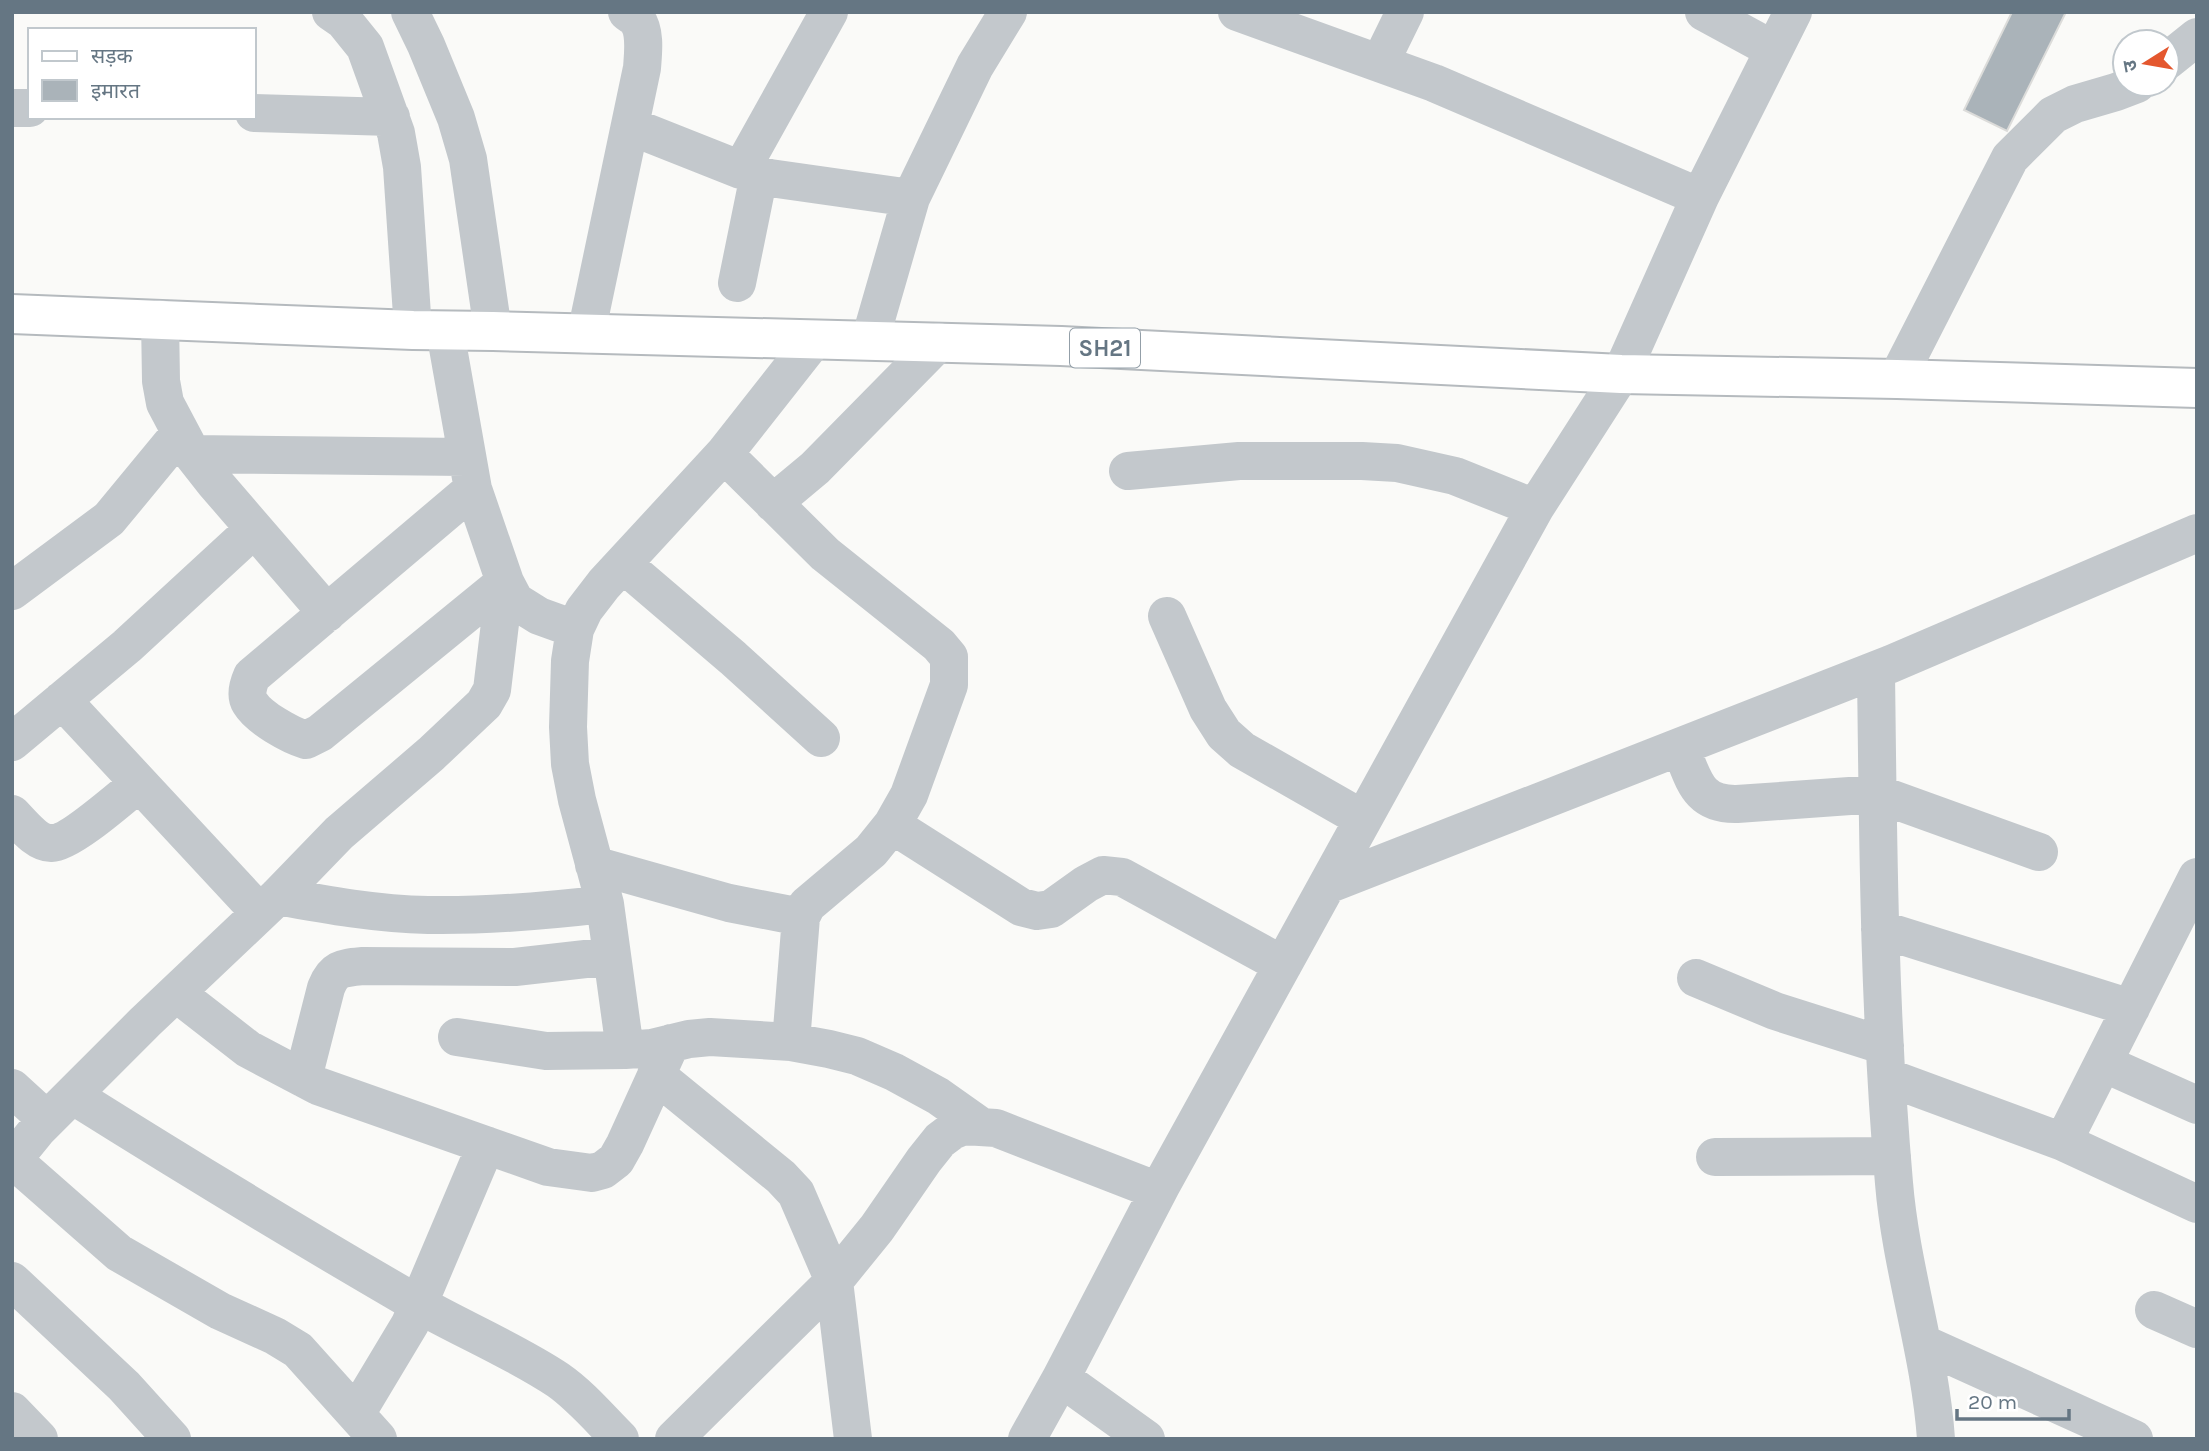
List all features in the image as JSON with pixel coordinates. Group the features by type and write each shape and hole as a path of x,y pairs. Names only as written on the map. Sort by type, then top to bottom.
{"main road":[{"name":"SH21","path":"16,318 160,319 429,331 939,342 1621,374 2197,388"}],"street":[{"path":"331,12 344,21 365,47 391,117 429,331 469,473 505,582 515,601 539,616 575,629"},
{"path":"410,12 456,118 468,159 493,331"},
{"path":"586,334 642,68 644,46 637,20 627,12"},
{"path":"737,283 750,172 829,12"},
{"path":"870,340 911,198 975,66 1009,12"},
{"path":"1237,12 1434,83 1700,197"},
{"path":"1380,63 1405,12"},
{"path":"1704,12 1774,50"},
{"path":"1027,1439 1158,1191 1535,508 1621,374 1700,197 1793,12"},
{"path":"2181,50 2197,37"},
{"path":"1897,379 2010,158 2053,115 2076,104 2111,94"},
{"path":"256,113 391,117"},
{"path":"630,127 750,172 911,198"},
{"path":"160,319 161,381 165,403 186,443 254,529 327,613"},
{"path":"625,1050 605,904 570,764 570,661 575,629 584,610 622,564 724,454 813,341"},
{"path":"773,503 815,468 939,342"},
{"path":"186,443 469,473"},
{"path":"12,591 109,519 186,443"},
{"path":"724,454 825,554 939,645 948,657 949,685 909,795 892,825 871,850 807,905 801,917 791,1042"},
{"path":"1128,471 1239,461 1397,463 1455,476 1535,508"},
{"path":"469,473 327,613 252,676 247,689 249,703 292,735 306,740 320,733 505,582"},
{"path":"12,742 127,646 254,529"},
{"path":"1327,885 1876,670 2197,533"},
{"path":"622,564 733,658 821,738"},
{"path":"486,1145 367,1426 298,1350 275,1336 220,1311 119,1253 13,1160 60,1108 269,905 339,833 431,754 484,704 492,690 505,582"},
{"path":"1167,616 1208,709 1224,734 1242,750 1363,819"},
{"path":"1876,670 1880,929 1894,1186 1905,1261 1933,1398 1936,1439"},
{"path":"62,700 139,783 269,905 341,907 426,915 512,914 605,904"},
{"path":"1680,747 1700,791 1710,800 1724,804 1878,794 2039,852"},
{"path":"12,814 39,839 52,843 67,838 139,783"},
{"path":"892,825 1021,906 1037,911 1051,909 1103,875 1122,877 1283,965"},
{"path":"594,865 729,903 801,917"},
{"path":"2063,1142 2197,877"},
{"path":"1880,929 2131,1008"},
{"path":"303,1078 326,988 331,975 344,968 515,967 612,956"},
{"path":"1696,978 1776,1011 2197,1203"},
{"path":"176,993 248,1049 318,1086 548,1167 592,1173 603,1170 616,1160 664,1059 689,1039 710,1037 791,1042 847,1054 894,1072 938,1096 979,1125"},
{"path":"457,1037 546,1051 625,1050 664,1059 781,1177 796,1193 834,1280 853,1439"},
{"path":"2103,1063 2197,1105"},
{"path":"12,1088 60,1108 254,1208 418,1305 523,1359 560,1382 586,1403 620,1439"},
{"path":"674,1439 834,1280 877,1228 940,1140 952,1131 964,1126 996,1128 1158,1191"},
{"path":"1715,1157 1892,1156"},
{"path":"12,1281 124,1386 172,1439"},
{"path":"2154,1310 2197,1329"},
{"path":"1922,1343 2134,1439"},
{"path":"1061,1378 1146,1439"},
{"path":"12,1411 40,1439"}],"building":[{"path":"2012,12 2066,12 2007,131 1964,110"}]}
